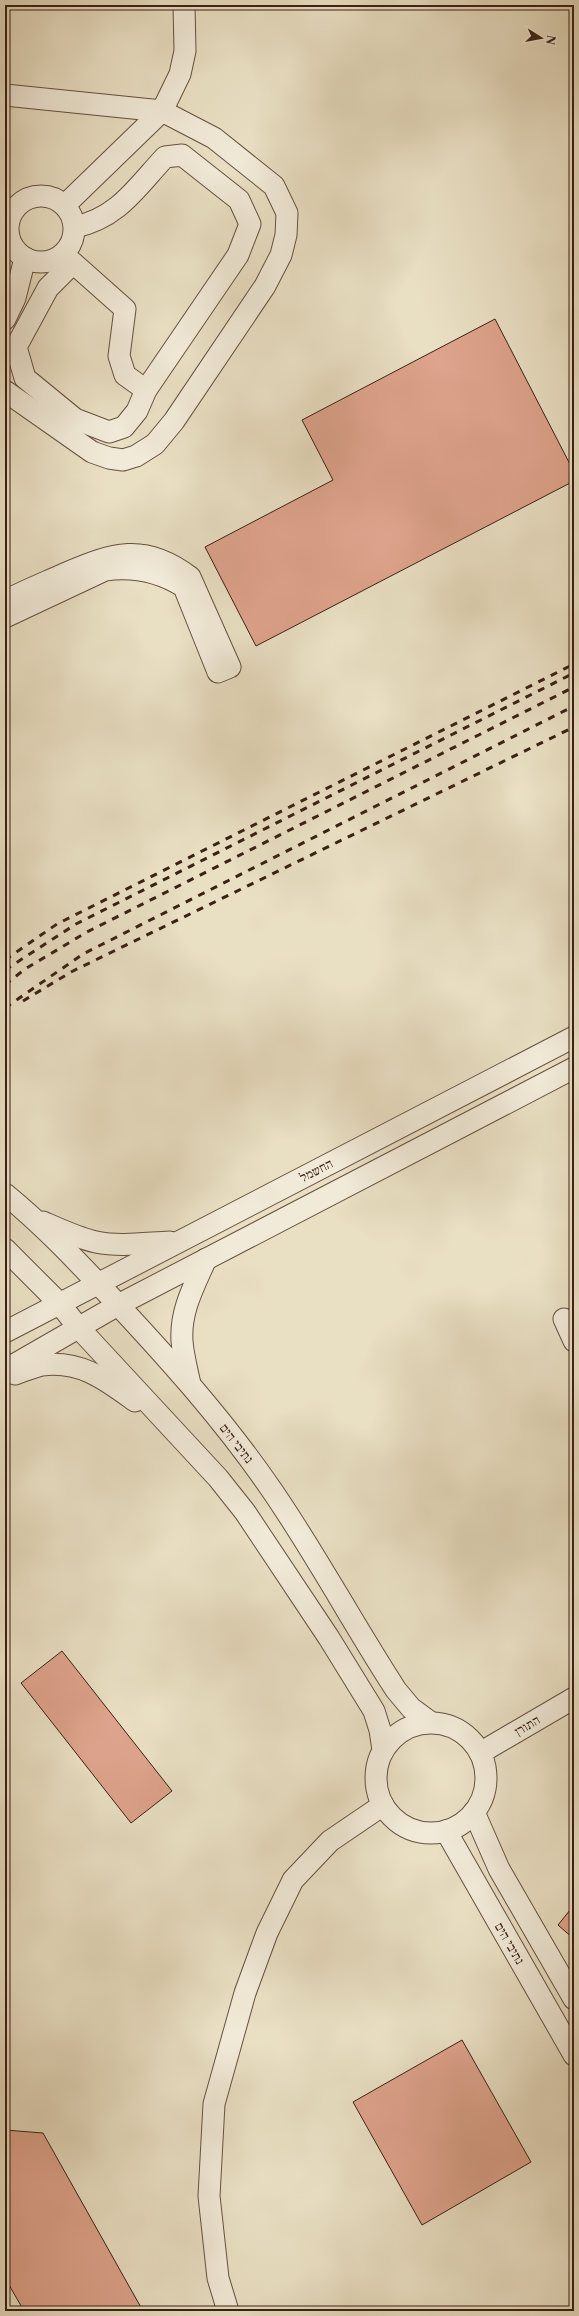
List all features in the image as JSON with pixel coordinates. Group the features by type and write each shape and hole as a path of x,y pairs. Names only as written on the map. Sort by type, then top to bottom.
{"street":[{"path":"65,205 162,111 182,66 185,51 184,5"},
{"path":"8,390 92,452 109,458 123,460 136,456 154,444 174,421 265,286 281,255 286,235 287,213 274,186 214,138 162,111 14,96"},
{"path":"5,318 15,298 14,249 8,225 10,216 22,201 30,197 48,196 65,205 73,219 75,227 69,247 68,259 48,288 16,346 25,378 75,418 109,432 124,427 137,412 146,390 238,255 250,224 239,200 182,155 165,156 116,210 93,224 75,227"},
{"path":"14,249 44,262 68,259 125,309 119,356 125,375 146,390"},
{"path":"5,601 101,558 129,554 156,558 174,566 190,577 224,670 184,587 157,574 130,568 105,570 5,617"},
{"name":"החשמל","path":"5,1332 574,1037"},
{"path":"5,1370 78,1328 206,1259 574,1068"},
{"name":"נתיבי הים","path":"5,1194 34,1218 97,1283 190,1384 238,1444 272,1490 396,1690 410,1708 430,1722"},
{"path":"34,1218 72,1235 96,1242 120,1244 177,1242"},
{"path":"5,1249 59,1304 78,1328 218,1478 245,1512 329,1638 374,1711 380,1730 383,1750"},
{"path":"190,1384 182,1342 183,1319 188,1296 206,1259"},
{"path":"564,1319 574,1341"},
{"path":"5,1377 42,1366 63,1366 84,1369 100,1376 174,1431"},
{"name":"התורן","path":"480,1753 574,1698"},
{"path":"430,1722 446,1724 460,1731 472,1741 480,1753 485,1768 486,1784 482,1798 474,1812 462,1824 446,1831 432,1833 417,1832 404,1826 392,1817 383,1805 377,1792 376,1778 378,1763 383,1750 392,1738 403,1730 416,1724 430,1722"},
{"path":"228,2311 218,2278 210,2188 214,2104 245,1993 267,1933 293,1880 330,1841 383,1805"},
{"name":"נתיבי הים","path":"474,1812 499,1870 574,2000"},
{"name":"נתיבי הים","path":"446,1831 574,2055"}],"building":[{"path":"495,319 574,472 574,481 256,646 205,547 333,480 302,420"},
{"path":"62,1651 172,1791 131,1823 21,1683"},
{"path":"574,1905 574,1939 558,1925"},
{"path":"462,2040 531,2162 422,2225 353,2102"},
{"path":"5,2130 43,2133 143,2311 24,2311 5,2278"}],"railway":[{"path":"5,960 57,924 574,664"},
{"path":"5,970 76,924 574,673"},
{"path":"5,985 25,969 87,932 574,687"},
{"path":"5,1008 83,954 574,706"},
{"path":"23,1001 71,972 574,727"}]}
